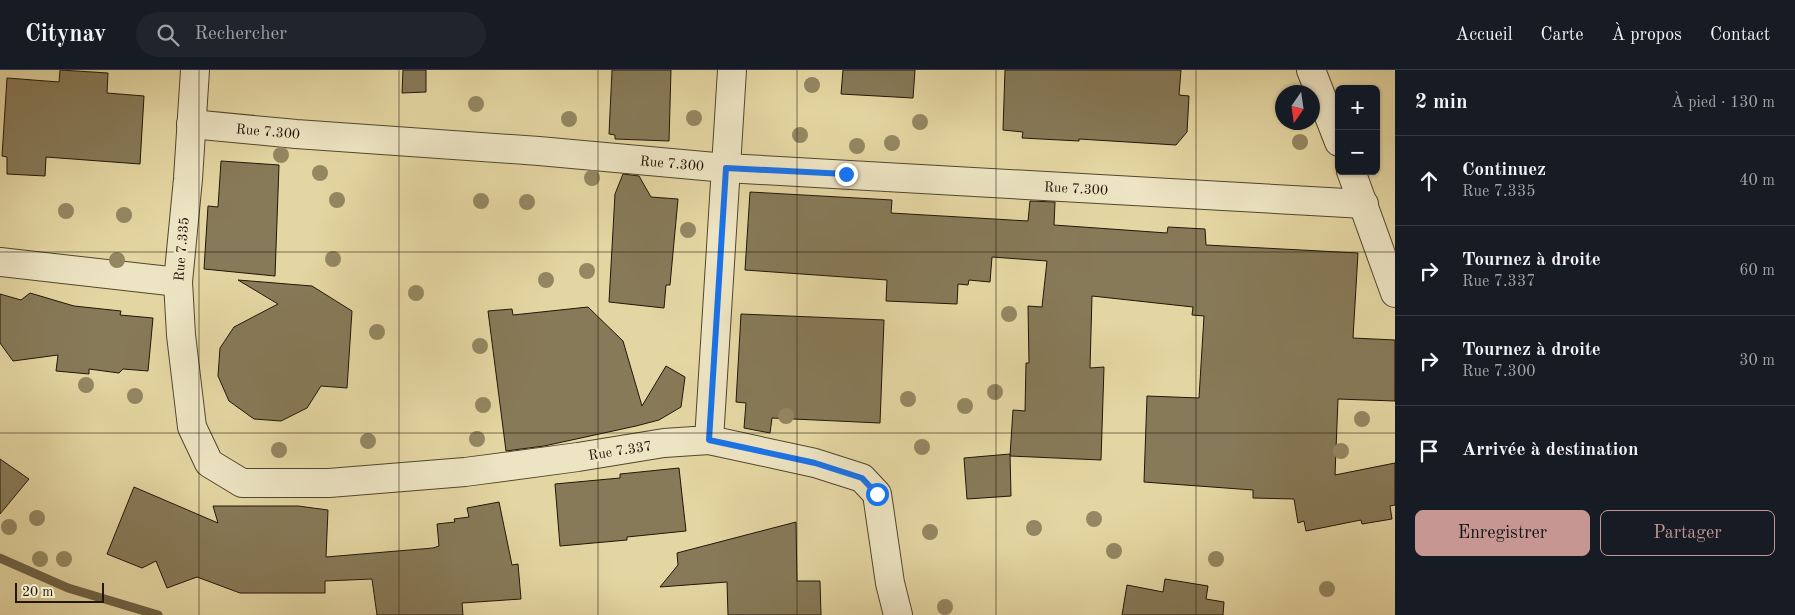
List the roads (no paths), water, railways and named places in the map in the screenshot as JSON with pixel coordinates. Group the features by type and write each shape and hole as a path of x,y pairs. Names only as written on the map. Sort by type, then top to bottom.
{"street":[{"name":"Rue 7.335","path":"192,427 181,335 178,282 188,179 195,70"},
{"path":"732,70 709,440 815,463 862,478 877,494 890,583 898,615"},
{"path":"1311,70 1335,132"},
{"name":"Rue 7.300","path":"191,124 296,134 539,151 726,168 1364,204"},
{"path":"1353,175 1395,293"},
{"path":"0,262 178,282"},
{"name":"Rue 7.337","path":"192,427 209,463 242,484 329,483 465,472 664,443 709,440"}],"waterway":[{"path":"0,558 68,588 158,615"}]}
